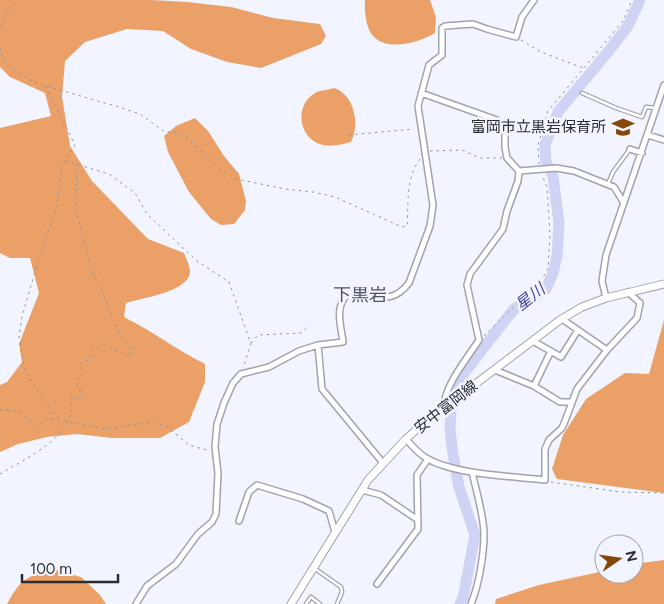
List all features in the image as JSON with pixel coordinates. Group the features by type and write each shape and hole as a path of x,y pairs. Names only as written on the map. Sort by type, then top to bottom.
{"main road":[{"name":"安中富岡線","path":"290,604 362,490 383,463 406,439 446,404 495,370 562,319 582,307 606,298 664,284"}],"street":[{"path":"136,604 147,586 176,564 198,534 212,522 216,514 218,473 215,453 217,424 233,383 241,374 269,367 300,351 318,345 343,342 339,312 342,300 348,294 359,292 385,298 404,290 409,282 433,216 426,151 418,106 429,65 442,55 442,28 445,26 474,24 516,37 522,17 534,0"},
{"path":"606,298 602,281 604,265 658,108 664,85"},
{"path":"421,93 497,120 505,131 505,146 508,158 519,171 518,181 500,235 470,274 467,285 479,340 458,372 444,400 446,404"},
{"path":"658,108 664,110"},
{"path":"648,135 664,140"},
{"path":"630,149 642,153"},
{"path":"519,171 556,168 574,171 614,188 624,203"},
{"path":"406,439 424,457 447,466 470,471 545,480 545,449 549,440 562,428 577,389 607,350 637,318 640,303 628,292"},
{"path":"562,319 607,350"},
{"path":"533,341 560,357 578,330"},
{"path":"318,345 322,389 383,463"},
{"path":"534,386 551,352"},
{"path":"495,370 534,386 560,402 572,402"},
{"path":"376,584 418,530 417,475 428,459"},
{"path":"470,471 484,533 478,578 471,604"},
{"path":"240,521 249,492 257,485 303,499 329,511 335,532"},
{"path":"362,490 381,495 418,520"}],"lane":[{"path":"582,92 616,108 642,117 646,107 658,108"},
{"path":"608,185 613,172 630,149"},
{"path":"313,567 341,587 342,592 337,604"},
{"path":"306,604 311,597 320,604"}],"path":[{"path":"0,26 6,18 6,12 18,0"},
{"path":"516,37 540,52 583,68"},
{"path":"0,48 8,66 35,82 140,114 165,132 177,132 187,137 220,169 236,179 285,189 335,196 402,227 407,226 407,199 411,177 417,163 426,151 462,150 480,158 508,158"},
{"path":"46,86 75,145 62,166 57,207 40,254 22,316 19,336 25,370 60,420"},
{"path":"349,135 410,128 422,130"},
{"path":"66,160 109,174 135,194 147,214 197,261 229,282 251,344"},
{"path":"0,474 52,443 69,421 73,405 71,398 80,399 83,396 76,382 83,373 80,364 90,360 92,350 104,345 131,357 131,347 118,332 101,288 92,272 76,210 77,164"},
{"path":"241,374 251,344 258,335 301,333 310,325"},
{"path":"0,410 9,409 27,415 35,426 49,418 105,429 147,423 165,425 189,445 215,453"},
{"path":"545,480 554,484 620,492 664,493"}],"shaded area":[{"path":"0,0 151,0 187,2 231,7 273,18 320,24 326,36 321,44 261,68 227,62 191,49 163,31 127,29 85,42 65,61 62,97 70,146 92,181 148,239 184,253 189,267 188,279 182,285 163,293 126,303 124,317 205,364 205,382 189,422 160,438 112,438 77,434 47,437 18,444 0,452 0,385 7,382 22,362 19,344 39,293 30,258 10,258 0,253 0,128 51,116 45,93 10,77 0,67"},
{"path":"365,0 430,0 436,17 435,33 405,44 397,45 381,42 372,35 368,26 365,15"},
{"path":"334,88 347,97 351,104 354,111 355,127 351,142 330,146 317,143 310,138 306,133 301,118 304,104 309,98 319,91"},
{"path":"195,118 208,131 224,156 239,174 246,201 245,210 234,224 221,225 211,219 189,192 168,152 164,136 176,126"},
{"path":"664,320 664,493 557,479 552,469 563,435 586,399 625,373 649,374"},
{"path":"664,560 664,604 495,604 496,599 539,585 594,573 594,584 644,584 644,563"},
{"path":"56,570 81,577 100,595 106,604 7,604 17,588 26,579"}],"waterway":[{"name":"星川","path":"460,604 463,598 475,535 459,487 450,430 451,409 464,373 514,309 546,289 553,273 557,256 559,223 553,176 546,162 545,145 558,112 628,26 640,0"}],"place":[{"name":"富岡市立黒岩保育所","path":"623,127"}],"district":[{"name":"下黒岩","path":"360,295"}]}
